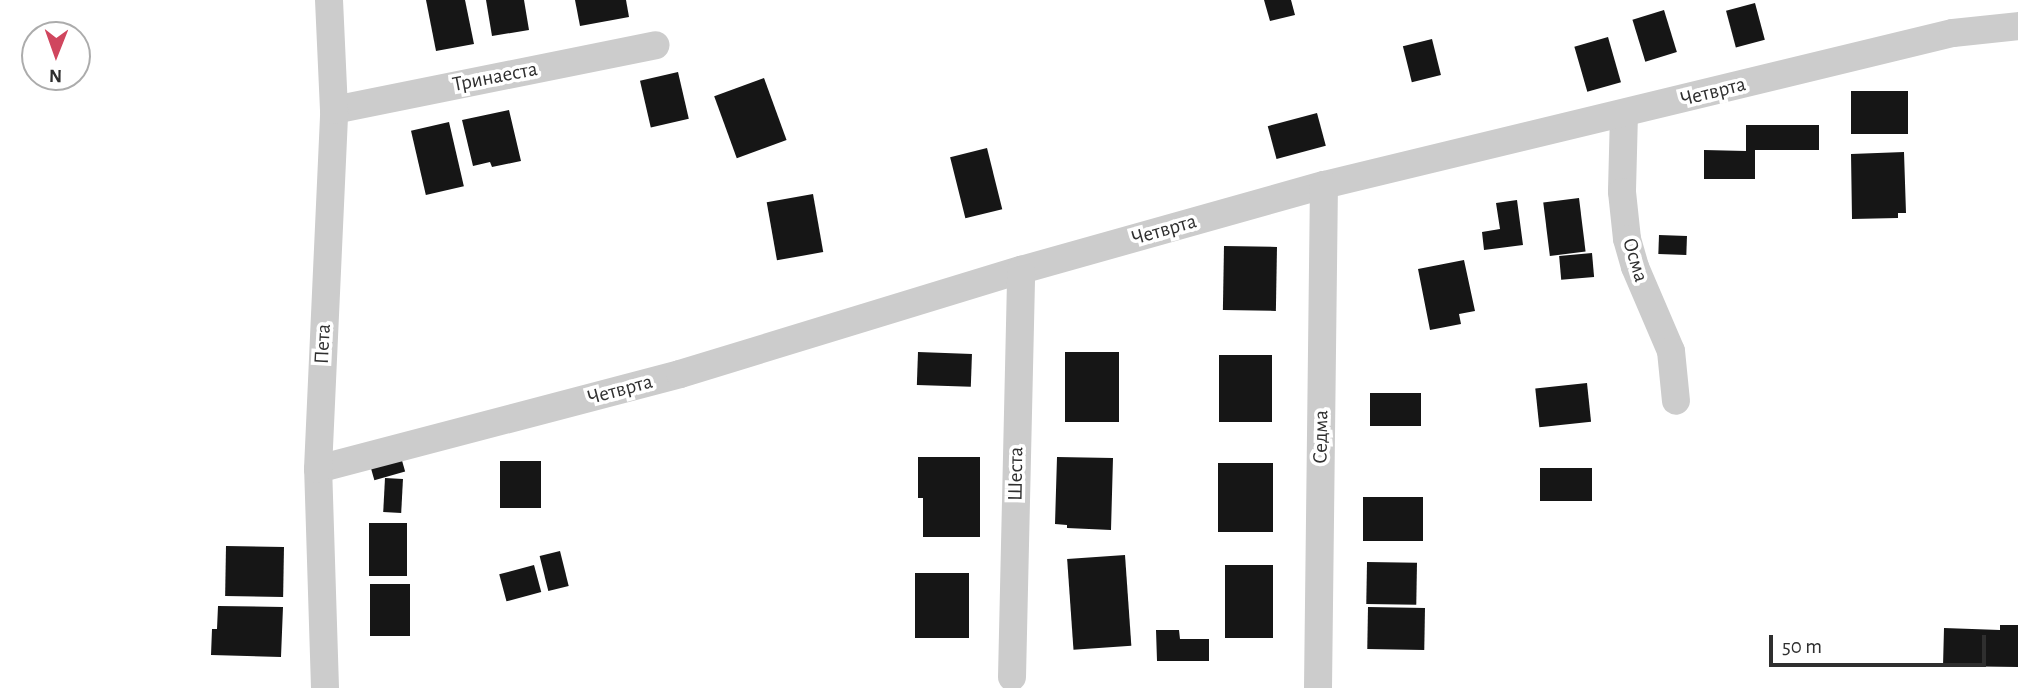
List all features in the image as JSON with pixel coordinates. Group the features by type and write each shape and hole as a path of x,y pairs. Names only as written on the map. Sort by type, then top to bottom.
{"street":[{"name":"Пета","path":"325,688 318,469 334,110 329,0"},
{"name":"Четврта","path":"318,469 680,374 1021,270 1324,185 1953,33 2018,26"},
{"name":"Тринаеста","path":"334,110 656,45"},
{"name":"Осма","path":"1624,114 1622,192 1627,239 1634,267 1671,351 1676,401"},
{"name":"Седма","path":"1318,688 1324,185"},
{"name":"Шеста","path":"1012,677 1021,270"}],"building":[{"path":"426,0 465,0 474,44 436,51"},
{"path":"486,0 524,0 529,30 492,36"},
{"path":"575,0 626,0 629,17 580,26"},
{"path":"1264,0 1291,0 1295,15 1270,21"},
{"path":"1755,3 1765,40 1736,47 1726,11"},
{"path":"1664,10 1677,52 1645,62 1632,20"},
{"path":"1608,37 1621,82 1587,92 1574,47"},
{"path":"1432,39 1441,75 1412,82 1403,46"},
{"path":"678,72 689,119 651,128 640,81"},
{"path":"764,78 787,140 737,158 714,96"},
{"path":"1851,91 1908,91 1908,134 1851,134"},
{"path":"509,110 521,161 492,167 490,162 473,166 462,120"},
{"path":"1317,113 1326,146 1277,159 1268,126"},
{"path":"449,122 464,186 426,195 411,131"},
{"path":"1746,125 1819,125 1819,150 1755,150 1755,179 1704,179 1704,150 1746,151"},
{"path":"987,148 1002,209 965,218 950,157"},
{"path":"1904,152 1906,213 1898,213 1898,218 1852,219 1851,154"},
{"path":"813,194 823,252 777,260 767,202"},
{"path":"1579,198 1586,252 1550,256 1543,202"},
{"path":"1517,200 1523,245 1484,250 1482,232 1500,229 1496,203"},
{"path":"1659,235 1687,236 1686,255 1658,254"},
{"path":"1224,246 1277,247 1276,311 1223,310"},
{"path":"1592,253 1594,277 1561,280 1559,256"},
{"path":"1464,260 1475,311 1459,314 1461,324 1430,330 1418,269"},
{"path":"918,352 972,354 971,387 917,385"},
{"path":"1065,352 1119,352 1119,422 1065,422"},
{"path":"1219,355 1272,355 1272,422 1219,422"},
{"path":"1587,383 1591,422 1539,427 1535,388"},
{"path":"1370,393 1421,393 1421,426 1370,426"},
{"path":"401,457 405,471 374,480 370,466"},
{"path":"918,457 980,457 980,537 923,537 923,498 918,498"},
{"path":"1057,457 1113,458 1111,530 1067,528 1067,525 1055,524"},
{"path":"500,461 541,461 541,508 500,508"},
{"path":"1218,463 1273,463 1273,532 1218,532"},
{"path":"1540,468 1592,468 1592,501 1540,501"},
{"path":"385,478 403,479 401,513 383,512"},
{"path":"1363,497 1423,497 1423,541 1363,541"},
{"path":"369,523 407,523 407,576 369,576"},
{"path":"226,546 284,547 283,597 225,596"},
{"path":"560,551 569,586 548,591 540,556"},
{"path":"1125,555 1131,646 1073,650 1067,559"},
{"path":"1367,562 1417,563 1416,605 1366,604"},
{"path":"534,565 541,592 506,601 499,574"},
{"path":"1225,565 1273,565 1273,638 1225,638"},
{"path":"915,573 969,573 969,638 915,638"},
{"path":"370,584 410,584 410,636 370,636"},
{"path":"218,606 283,607 281,657 211,655 212,629 217,629"},
{"path":"1368,607 1425,608 1424,650 1367,649"},
{"path":"2000,625 2018,625 2018,667 1943,666 1944,628 2000,630"},
{"path":"1156,630 1179,630 1180,639 1209,639 1209,661 1157,661"}]}
